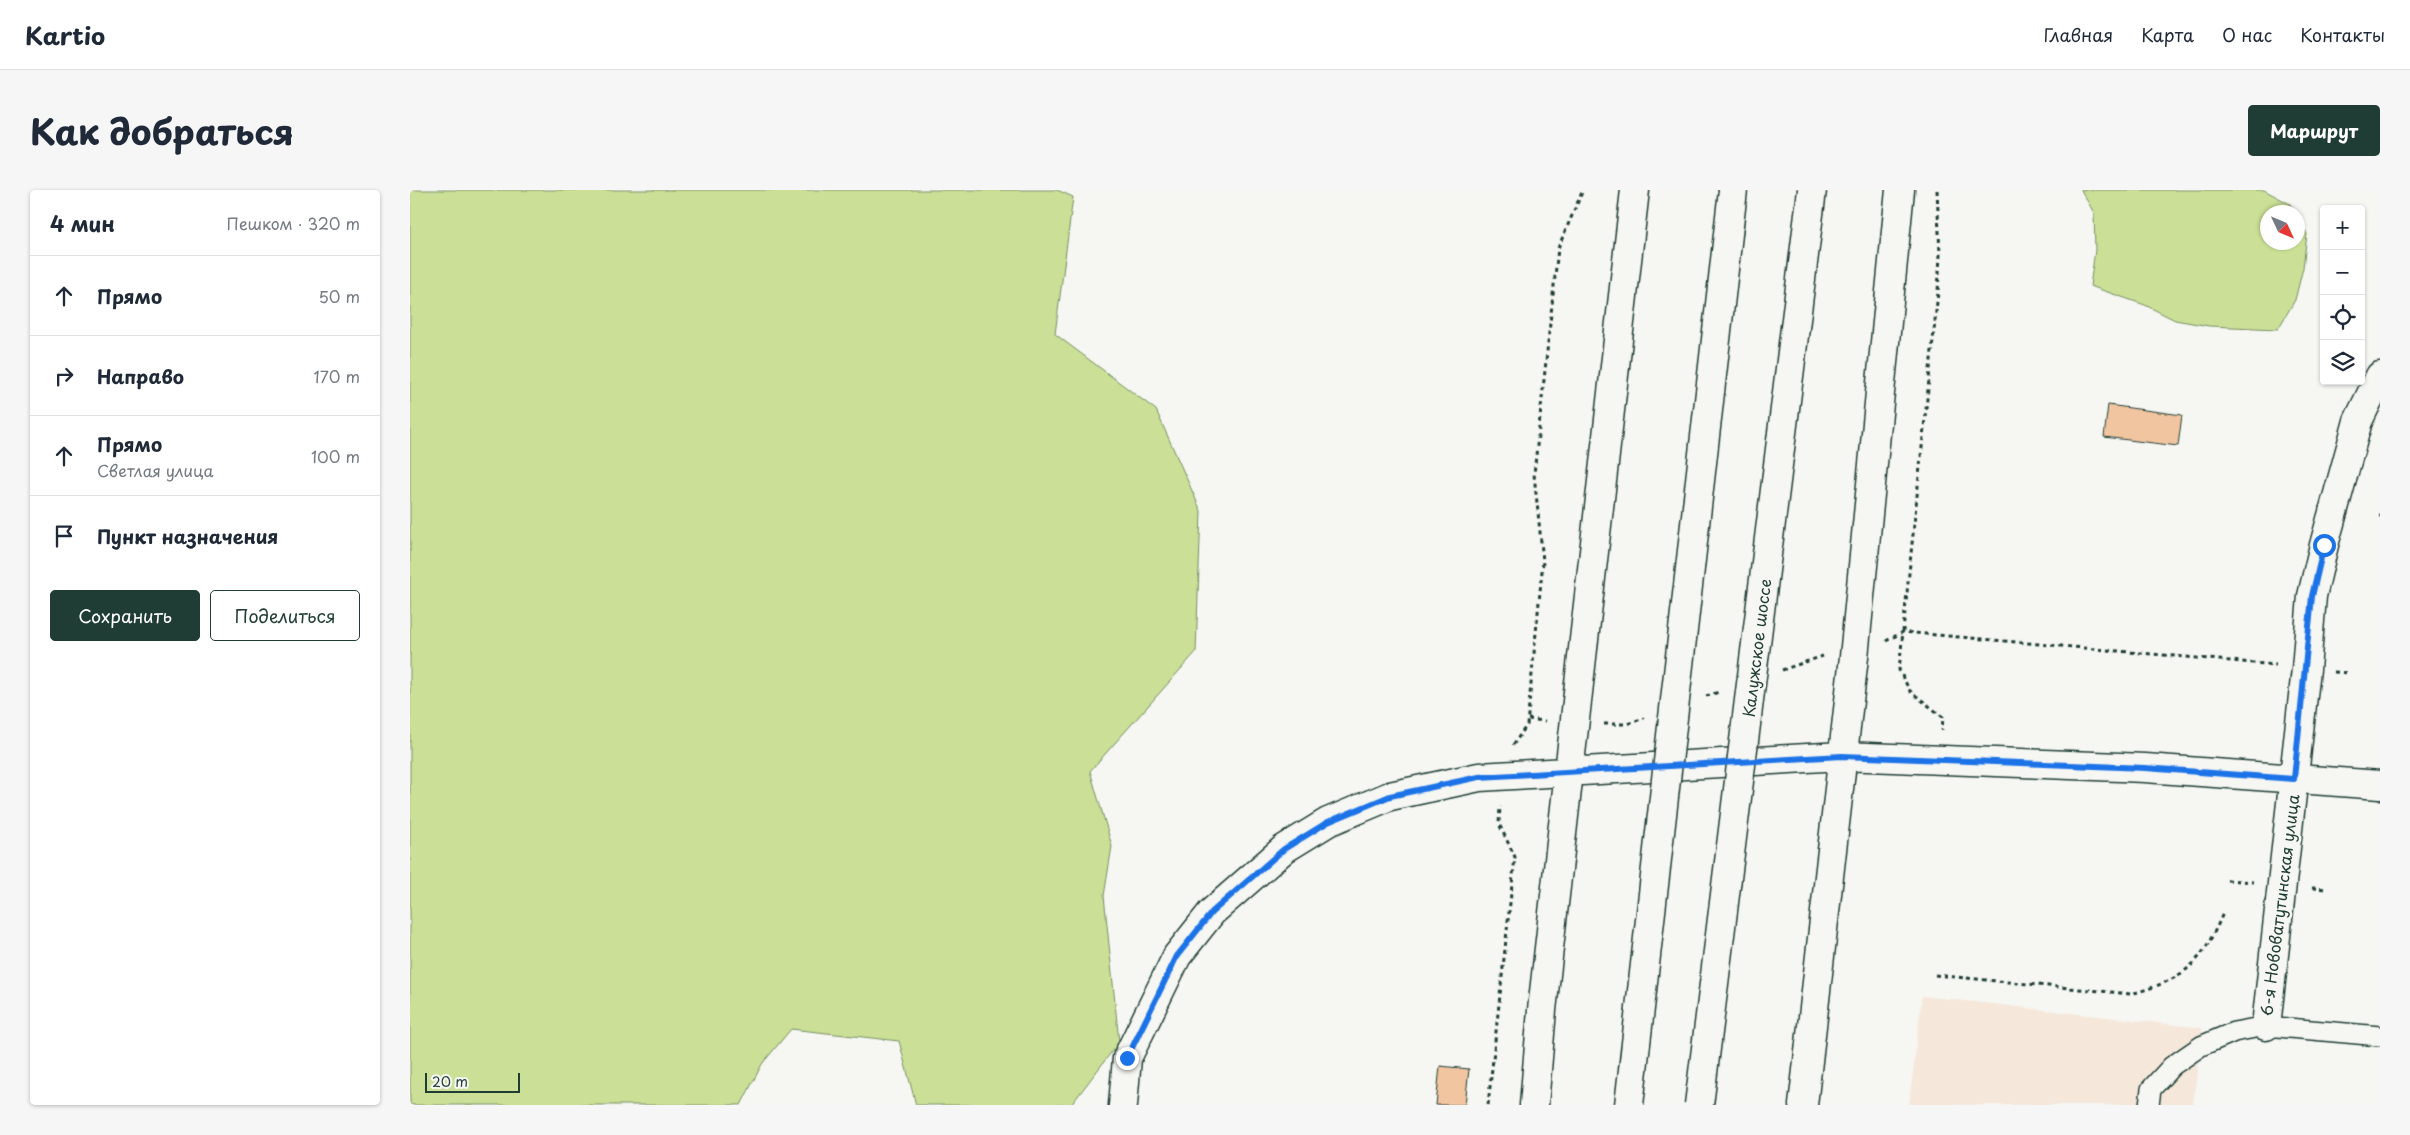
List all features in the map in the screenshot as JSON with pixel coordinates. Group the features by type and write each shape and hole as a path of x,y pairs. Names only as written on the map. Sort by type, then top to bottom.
{"main road":[{"path":"1537,1102 1542,1010 1635,190"},
{"path":"1629,1105 1733,190"},
{"name":"Калужское шоссе","path":"1699,1105 1812,190"},
{"path":"1874,466 1882,190"},
{"path":"1803,1105 1874,466 1900,190"},
{"name":"6-я Нововатутинская улица","path":"2266,1026 2294,779 2312,596 2358,421 2380,376"},
{"path":"1122,1105 1127,1058 1177,956 1212,912 1284,849 1328,822 1390,796 1491,776 1842,756 2145,768 2380,785"}],"lane":[{"path":"2149,1105 2151,1089 2172,1066 2201,1046 2234,1032 2266,1026 2380,1036"}],"path":[{"path":"1488,1105 1515,857 1499,824 1491,776 1528,725 1543,561 1534,474 1558,248 1583,190"},
{"path":"1938,190 1940,254 1938,292 1899,670 1903,681 1920,700 1943,716 1940,761"},
{"path":"1903,632 2258,663"},
{"path":"1935,975 2131,994 2162,985 2190,968 2211,943 2223,913"}],"shaded area":[{"path":"1922,996 2202,1028 2193,1105 1909,1105"}],"green space":[{"path":"410,190 1057,190 1073,197 1055,334 1156,410 1201,511 1196,652 1090,771 1112,846 1104,896 1119,1042 1071,1105 916,1105 899,1041 791,1029 762,1064 741,1105 410,1105"},
{"path":"2081,190 2264,190 2291,205 2260,205 2260,250 2305,250 2305,230 2307,234 2303,268 2295,300 2278,329 2209,326 2175,320 2145,305 2090,286 2095,250 2094,213"}],"building":[{"path":"2108,405 2182,415 2178,446 2104,437"},
{"path":"1440,1066 1469,1069 1465,1105 1436,1105"}],"route":[{"path":"1127,1058 1177,956 1212,912 1284,849 1328,822 1390,796 1479,777 1842,756 2145,768 2294,779 2312,596 2324,545"}]}
